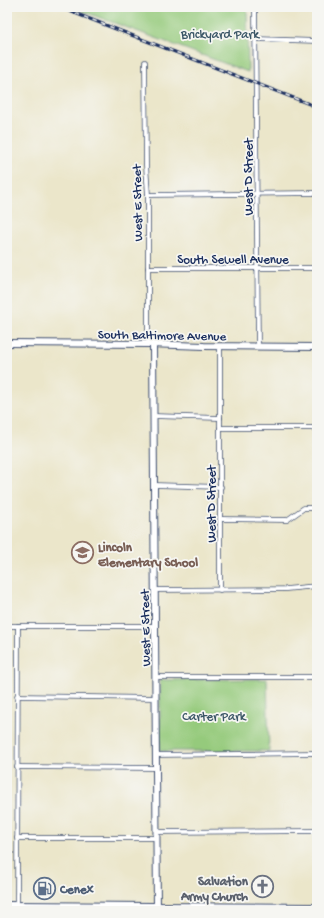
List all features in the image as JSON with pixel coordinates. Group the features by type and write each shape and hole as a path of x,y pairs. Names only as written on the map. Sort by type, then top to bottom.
{"highway":[{"path":"7,906 17,909 317,908"}],"street":[{"name":"West D Street","path":"255,7 258,346"},
{"path":"256,39 317,41"},
{"name":"West E Street","path":"145,62 148,268 154,486 157,909"},
{"path":"148,195 317,193"},
{"name":"South Sewell Avenue","path":"148,268 317,268"},
{"name":"South Baltimore Avenue","path":"7,343 317,347"},
{"name":"West D Street","path":"220,346 220,590"},
{"path":"153,416 220,418"},
{"path":"220,428 317,428"},
{"path":"154,486 221,487"},
{"path":"221,519 287,520 304,508 317,508"},
{"path":"154,590 286,589 317,586"},
{"path":"7,626 155,626"},
{"path":"17,909 18,626"},
{"path":"155,677 317,677"},
{"path":"18,696 155,698"},
{"path":"155,755 317,753"},
{"path":"18,767 156,768"},
{"path":"17,838 317,831"}],"green space":[{"name":"Brickyard Park","path":"71,7 247,7 248,72"},
{"name":"Carter Park","path":"267,679 269,751 160,751 160,680"}],"railway":[{"path":"59,7 317,107"}],"place":[{"name":"Lincoln Elementary School","path":"82,553"},
{"name":"Salvation Army Church","path":"263,887"},
{"name":"Cenex","path":"44,888"}]}
